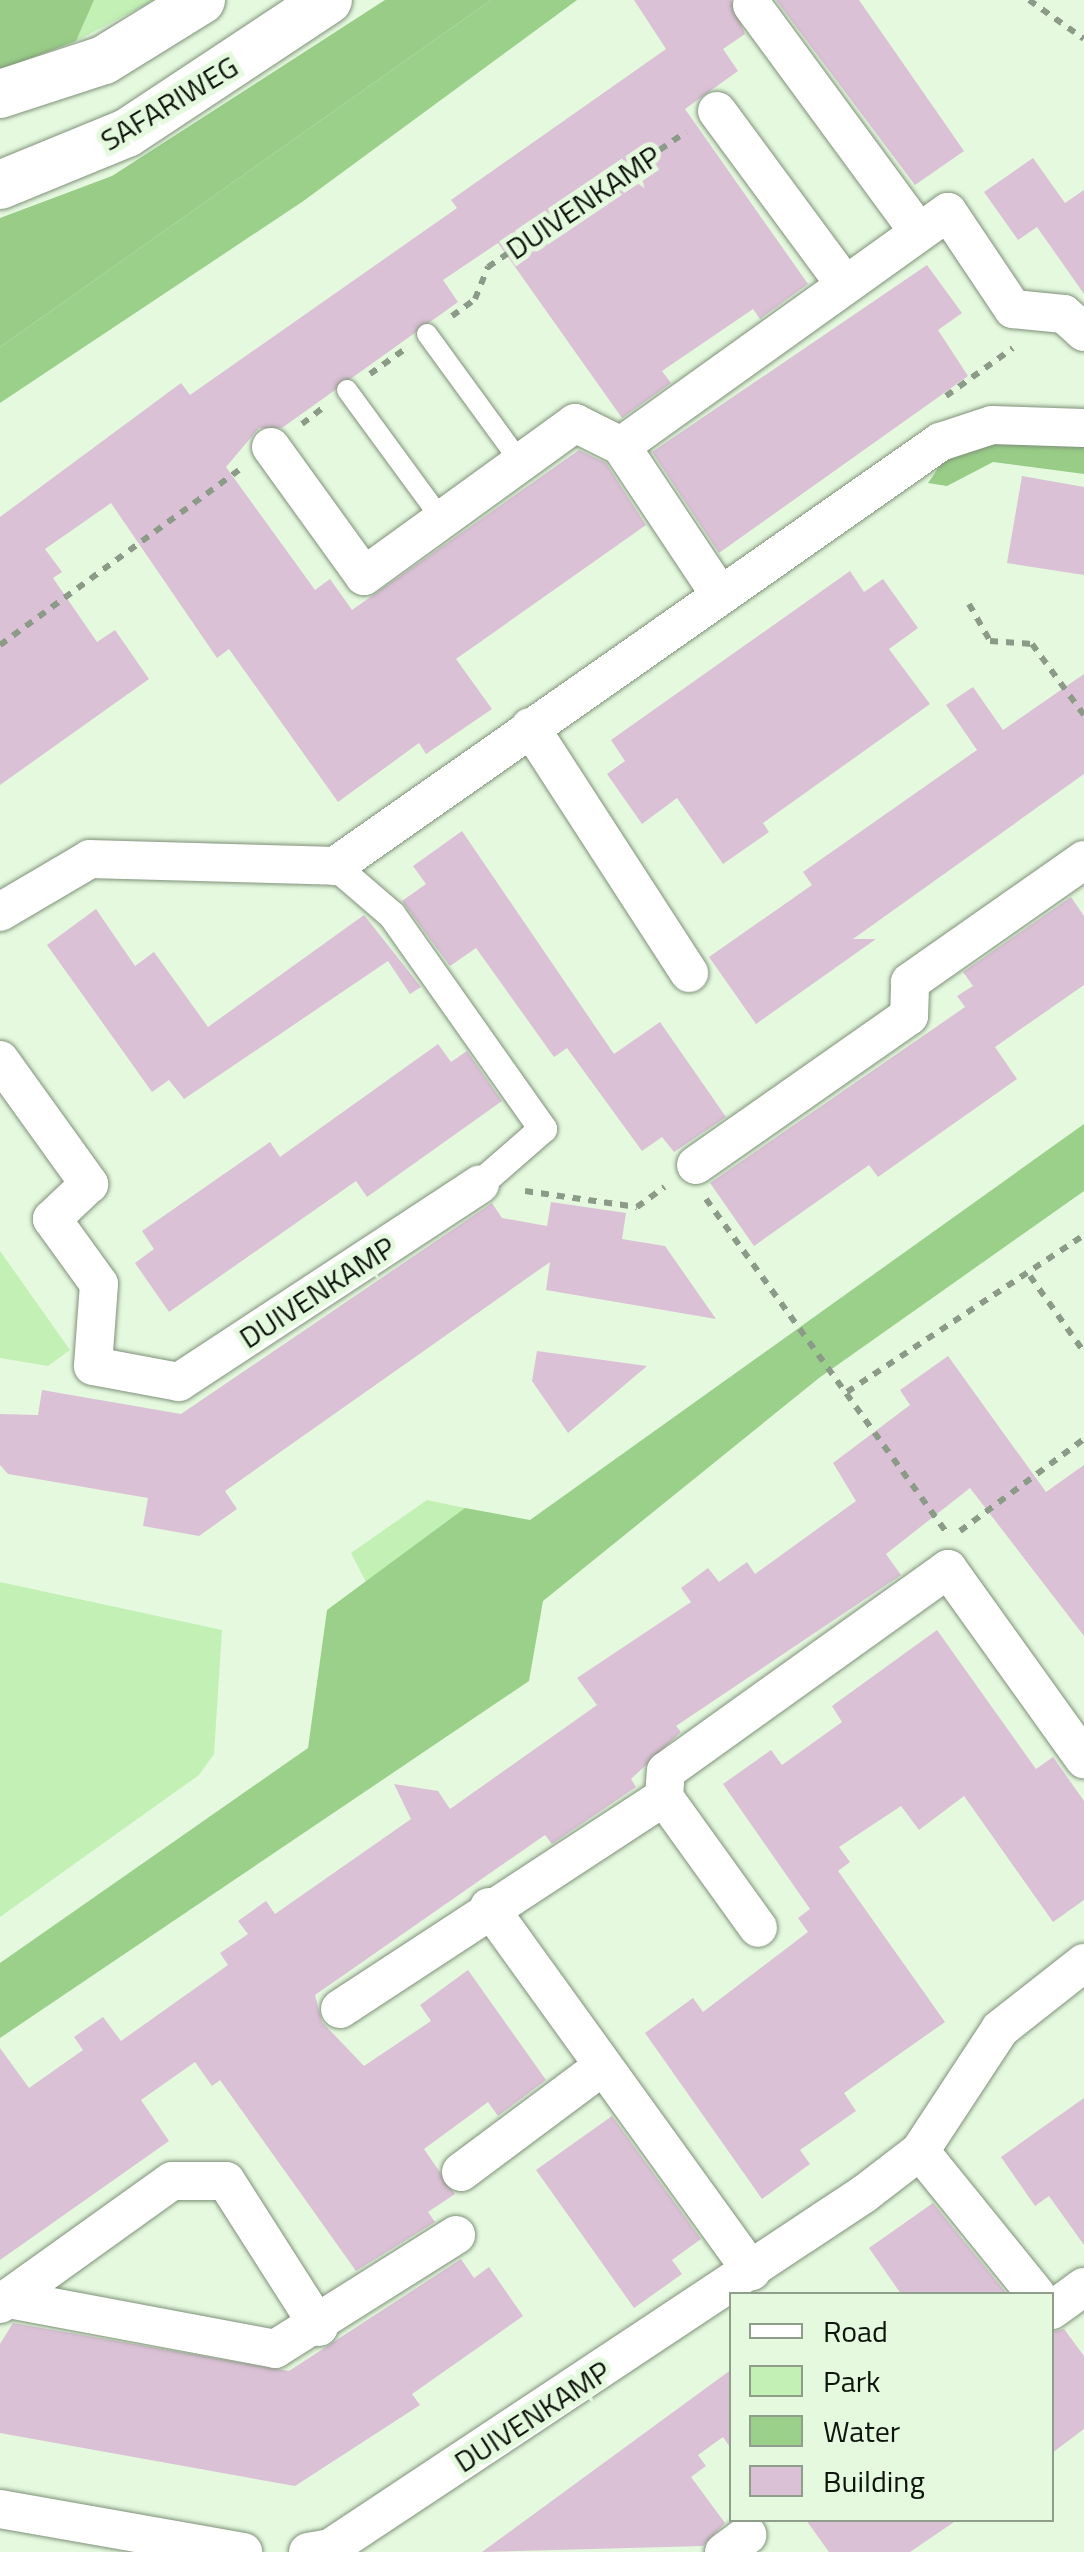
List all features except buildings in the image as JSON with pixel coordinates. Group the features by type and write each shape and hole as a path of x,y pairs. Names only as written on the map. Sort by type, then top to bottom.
{"street":[{"path":"0,94 104,60 201,0"},
{"name":"SAFARIWEG","path":"0,185 143,124 328,0"},
{"path":"752,4 918,231"},
{"path":"717,111 844,283"},
{"path":"621,446 948,212 1013,309 1064,314 1084,332"},
{"path":"270,447 364,576 575,423 621,446 718,592"},
{"path":"0,912 90,859 335,866 718,592 940,442 992,425 1084,428"},
{"path":"530,728 689,973"},
{"path":"691,1168 909,1016 910,982 1084,860"},
{"name":"DUIVENKAMP","path":"0,1060 89,1184 52,1219 99,1284 93,1366 179,1382 480,1184 543,1130 392,915 335,866"},
{"path":"758,1928 664,1797 666,1771 949,1554 1084,1759"},
{"path":"340,2010 664,1797"},
{"path":"490,1908 752,2271"},
{"name":"DUIVENKAMP","path":"308,2552 330,2548 752,2271 920,2150 1000,2029 1084,1963"},
{"path":"461,2172 602,2067"},
{"path":"920,2150 1034,2292"},
{"path":"4,2302 172,2181 226,2181 318,2328"},
{"path":"4,2302 275,2349 318,2328 456,2235"},
{"path":"1054,2309 1084,2288"},
{"path":"0,2508 243,2552"}],"lane":[{"path":"427,334 520,462"},
{"path":"347,390 442,520"}],"path":[{"path":"1029,0 1084,39"},
{"name":"DUIVENKAMP","path":"0,645 475,299 488,267 717,111"},
{"path":"969,604 990,642 1032,644 1084,715"},
{"path":"480,1184 637,1208 691,1168 847,1392 949,1554 1084,1439"},
{"path":"847,1392 1030,1276 1084,1234"},
{"path":"1030,1276 1084,1352"}],"green space":[{"path":"94,0 154,0 76,41"},
{"path":"0,1251 70,1350 48,1366 0,1358"},
{"path":"427,1500 465,1508 367,1584 351,1553"},
{"path":"0,1582 222,1630 214,1754 199,1775 0,1917"}],"shaded area":[{"path":"0,0 94,0 76,41 0,70"},
{"path":"385,0 491,0 0,347 0,218 112,176"},
{"path":"995,442 1084,445 1084,474 993,462 947,486 928,483 943,461"}],"water":[{"path":"491,0 577,0 302,202 0,403 0,347"},
{"path":"1084,1124 1084,1191 819,1378 543,1601 529,1681 0,2038 0,1963 308,1748 327,1610 465,1508 530,1520"}]}
